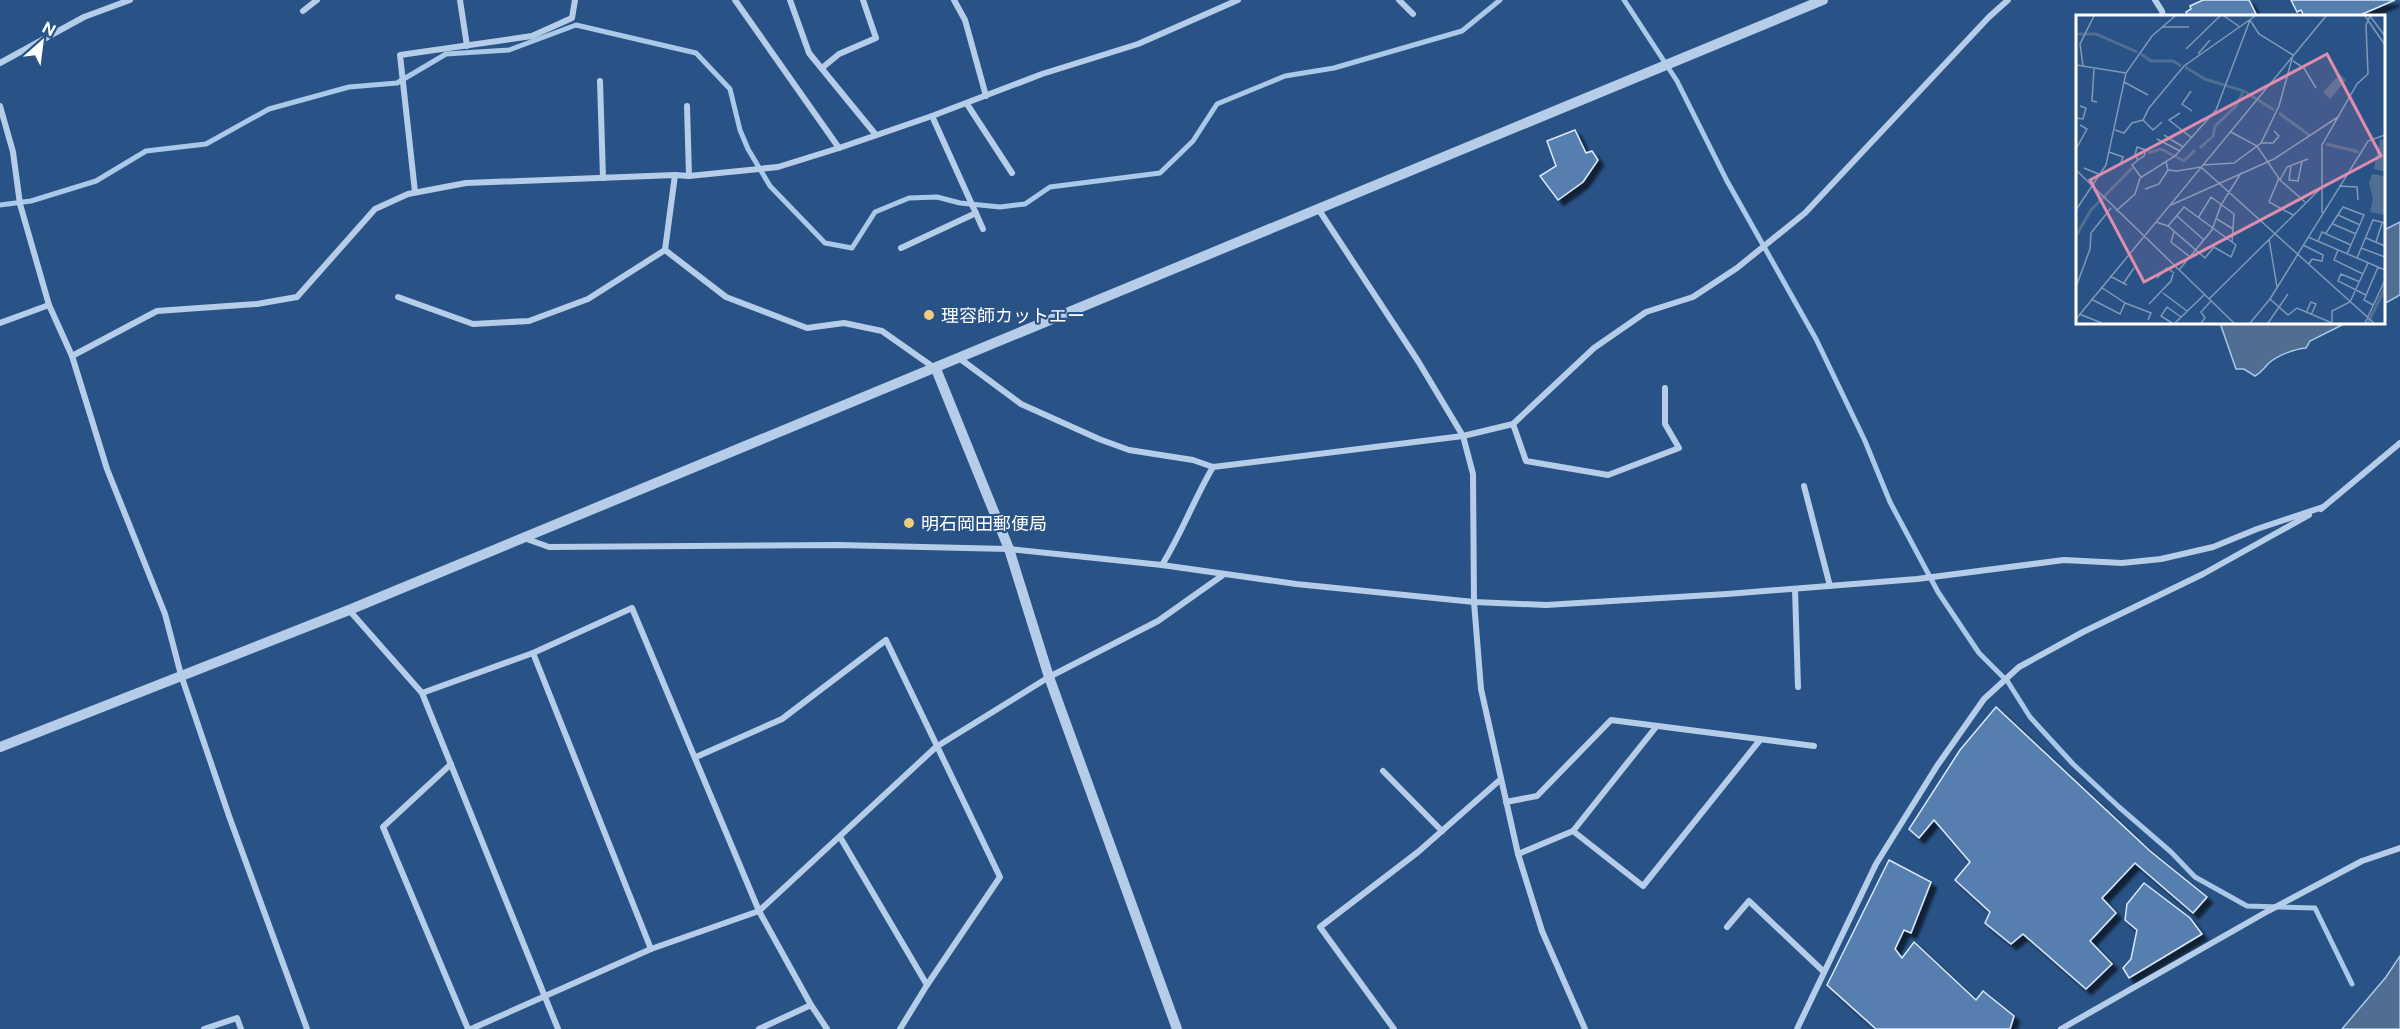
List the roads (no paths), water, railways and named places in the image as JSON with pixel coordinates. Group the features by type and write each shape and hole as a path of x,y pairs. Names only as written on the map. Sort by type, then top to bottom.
{"street":[{"path":"106,0 113,7"},
{"path":"0,63 84,16 130,0"},
{"path":"303,10 317,0"},
{"path":"460,0 466,46"},
{"path":"415,192 400,55 532,36 572,18 575,0"},
{"path":"735,0 839,148"},
{"path":"790,0 809,53 876,135"},
{"path":"822,68 839,54 876,38 863,0"},
{"path":"954,0 965,20 986,96"},
{"path":"72,356 157,311 257,304 297,297 375,209 415,192 466,183 689,176 778,167 967,104 1042,74 1138,44 1238,0"},
{"path":"1399,0 1413,14"},
{"path":"0,747 349,610 1823,0"},
{"path":"959,358 1021,404 1099,439 1129,450 1193,460 1213,467 1463,436 1513,424 1594,348 1646,312 1693,297 1737,268 1805,213 1989,17 2008,0"},
{"path":"2156,0 2163,15"},
{"path":"600,81 603,178"},
{"path":"967,104 1012,173"},
{"path":"0,106 13,152 20,204 49,304 72,356 107,469 165,614 181,675 229,816 307,1029"},
{"path":"687,106 689,176"},
{"path":"932,116 983,229"},
{"path":"398,297 473,324 529,321 588,299 664,250 675,175"},
{"path":"1319,210 1418,362 1463,436 1473,474 1474,602 1481,689 1518,854 1542,931 1585,1029"},
{"path":"901,248 976,213"},
{"path":"664,250 726,297 807,328 843,322 882,331 936,369 1009,549 1049,677 1177,1029"},
{"path":"0,323 49,304"},
{"path":"1513,424 1526,461 1608,475 1678,448 1665,424 1665,388"},
{"path":"1797,1029 1823,971 1882,854 1969,720 1984,699 1999,684 2019,667 2083,632 2203,574 2323,507 2400,443"},
{"path":"1162,565 1178,539 1196,495 1213,467"},
{"path":"1804,486 1830,586"},
{"path":"523,537 549,547 838,545 1009,549 1474,602 1546,605 1917,579 2064,560 2122,563 2161,559 2213,547 2257,529 2323,507"},
{"path":"452,764 383,827 469,1029 651,950 759,911 936,747 1049,677 1158,621 1223,575"},
{"path":"1795,589 1798,687"},
{"path":"422,693 533,653 632,608 759,911 811,1005 827,1029"},
{"path":"349,610 422,693 558,1029"},
{"path":"696,757 782,719 886,640 1000,877 900,1029"},
{"path":"533,653 651,950"},
{"path":"1506,802 1537,796 1611,720 1814,747"},
{"path":"1518,854 1573,831 1656,727"},
{"path":"1573,831 1643,886 1760,740"},
{"path":"1383,771 1442,831"},
{"path":"1394,1029 1320,927 1442,831 1501,779"},
{"path":"840,837 927,985"},
{"path":"2061,1029 2279,905 2362,861 2400,848"},
{"path":"1727,927 1749,901 1823,971"},
{"path":"759,1029 811,1005"},
{"path":"204,1029 237,1018 241,1029"}],"water":[{"path":"2400,222 2400,295 2385,303 2385,230"},
{"path":"2220,324 2344,324 2310,341 2306,348 2277,357 2255,376 2244,369 2236,369"},
{"path":"2400,956 2400,1029 2342,1029 2386,977"}],"waterway":[{"path":"0,205 31,201 96,181 146,151 206,144 269,109 349,87 397,83 446,54 509,50 576,25 696,53 730,89 740,130 748,149 770,186 825,243 852,248 875,212 909,198 937,197 960,203 1000,207 1025,204 1050,187 1160,173 1193,141 1217,104 1285,76 1334,68 1462,31 1500,0"},
{"path":"1624,0 1677,81 1727,181 1816,339 1865,441 1890,502 1938,592 1979,653 2008,682 2030,717 2073,764 2171,852 2195,877 2247,906 2315,908 2352,984"}],"place":[{"name":"理容師カットエー","path":"929,315"},
{"name":"明石岡田郵便局","path":"909,523"}]}
